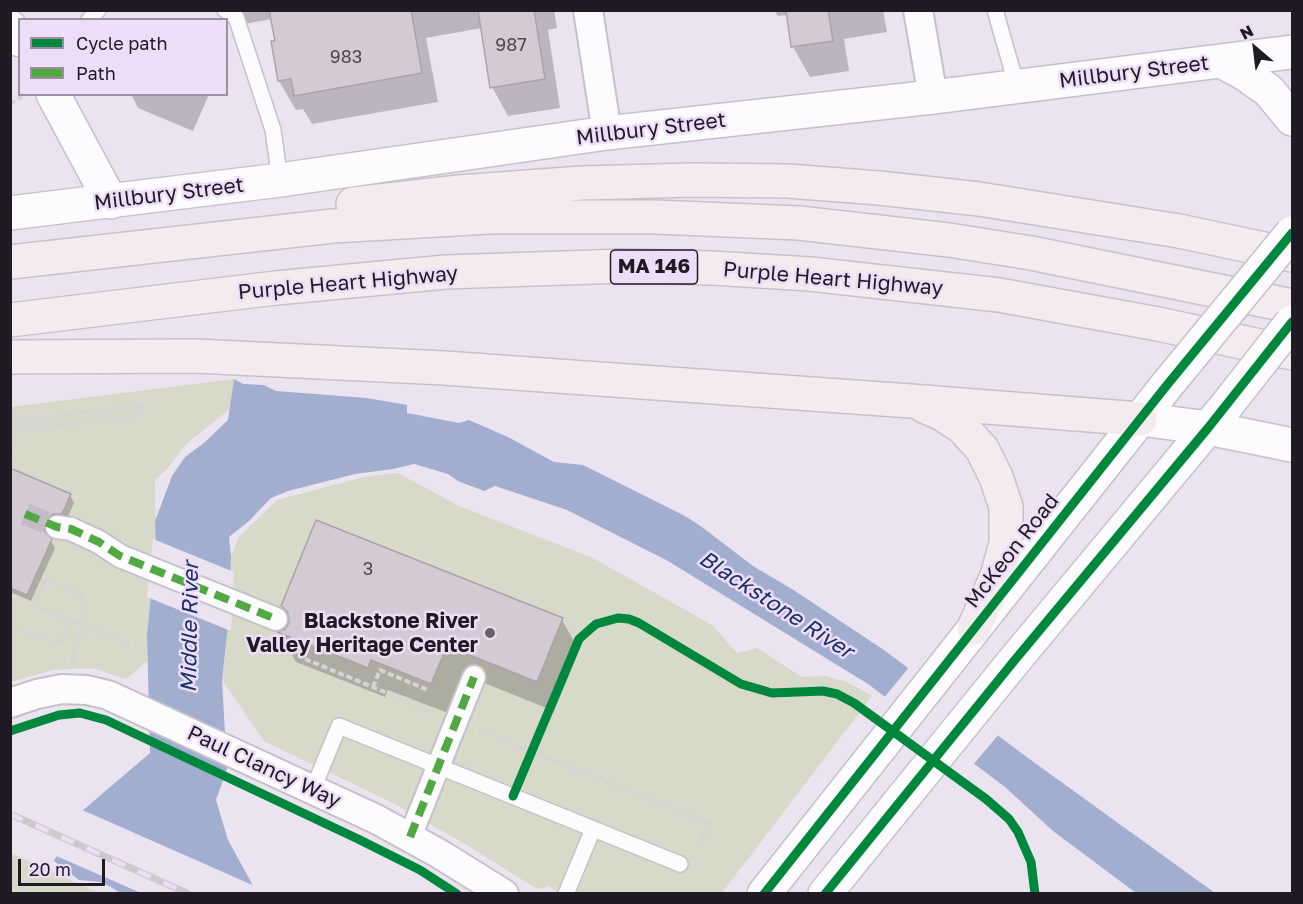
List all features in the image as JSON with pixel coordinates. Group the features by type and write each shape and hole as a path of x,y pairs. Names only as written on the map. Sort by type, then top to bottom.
{"highway":[{"path":"73,255 242,220 328,207 459,192 582,183 692,180 788,182 879,188 979,199 1179,231 1293,255"},
{"path":"10,262 356,225 490,217 655,216 799,223 949,240 1031,253 1293,306"},
{"name":"Purple Heart Highway","path":"10,320 276,288 446,272 622,266 712,268 810,274 999,295 1158,324 1293,353"},
{"path":"10,357 137,355 258,358 444,368 1140,419"},
{"path":"911,401 942,414 962,427 982,449 996,477 1006,507 1006,543 997,576 974,628"}],"main road":[{"name":"Millbury Street","path":"10,213 280,180 607,133 933,98 1293,52"},
{"path":"1221,61 1269,91 1293,119"},
{"path":"54,96 111,202"},
{"name":"McKeon Road","path":"764,894 1167,385 1293,233"},
{"path":"825,894 1293,322"},
{"path":"1140,419 1217,416 1293,445"}],"street":[{"path":"588,10 607,133"},
{"path":"918,10 933,98"},
{"path":"57,527 72,529 99,542 120,556 276,619"},
{"path":"410,837 474,677"},
{"name":"Paul Clancy Way","path":"10,703 62,689 87,690 119,699 313,789 410,837 504,894"}],"lane":[{"path":"225,10 236,17 273,130 280,180"},
{"path":"995,10 1017,87"},
{"path":"313,789 339,726 680,864"},
{"path":"566,894 593,830"}],"path":[{"path":"10,422 142,405 143,415 10,432"},
{"path":"10,442 13,469"},
{"path":"63,664 73,663 74,645 81,625 86,604 79,594 45,579 34,606 81,625 129,643"},
{"path":"10,626 60,644 71,621"},
{"path":"305,659 709,824 697,854"},
{"path":"373,687 380,670 428,690"},
{"path":"513,796 536,741"}],"green space":[{"path":"234,379 230,409 185,445 167,469 155,480 156,546 147,634 147,661 126,679 95,669 74,669 53,670 11,682 10,407"},
{"path":"398,473 459,506 593,558 712,625 737,653 757,648 802,677 825,676 847,682 872,696 722,893 559,894 549,886 537,889 395,804 264,741 222,680 229,616 231,556 238,538 277,500 368,476"},
{"path":"11,853 99,893 11,893"}],"water":[{"path":"234,379 243,384 264,385 276,391 367,398 407,405 407,413 459,423 469,420 508,437 554,462 583,465 685,516 753,566 884,650 1028,758 1215,893 1136,893 1053,831 1005,787 868,684 668,561 567,510 495,486 484,491 458,481 448,474 414,464 355,474 288,491 271,498 249,521 229,537 231,556 229,616 222,680 227,769 216,800 228,840 257,893 120,893 101,882 79,880 54,861 82,811 150,753 147,634 156,546 155,521 172,476 185,457 228,420"}],"pier":[{"path":"153,539 234,572 231,631 147,597"},
{"path":"910,666 1000,733 972,766 883,699"},
{"path":"80,809 257,887 260,894 141,893 54,855"}],"building":[{"path":"269,10 411,10 422,73 294,96 291,79 278,81 271,41 275,41"},
{"path":"478,10 534,10 545,79 490,88"},
{"path":"786,10 828,10 833,41 791,47"},
{"path":"10,468 71,494 62,514 53,514 46,519 44,531 52,539 27,595 10,588"},
{"path":"316,520 563,618 537,682 447,646 431,684 371,660 368,668 277,632 285,629 289,623 287,611 281,606"}],"tunnel":[{"path":"25,514 57,527"}],"railway":[{"path":"10,814 189,894"}],"marked path":[{"path":"25,514 57,527 71,529 99,542 120,556 276,619"},
{"path":"410,837 474,677"}],"cycle path":[{"path":"764,894 1167,385 1292,233"},
{"path":"825,894 1014,661 1208,428 1292,322"},
{"path":"513,796 579,639 596,624 618,618 629,619 741,684 772,693 823,691 837,694 854,703 986,799 1009,819 1018,832 1031,862 1035,894"},
{"path":"10,731 59,715 80,713 106,720 358,839 420,870 457,894"}],"place":[{"name":"Blackstone River Valley Heritage Center","path":"490,633"}],"water label":[{"name":"Blackstone River","path":"776,605"},
{"name":"Middle River","path":"190,627"}]}
